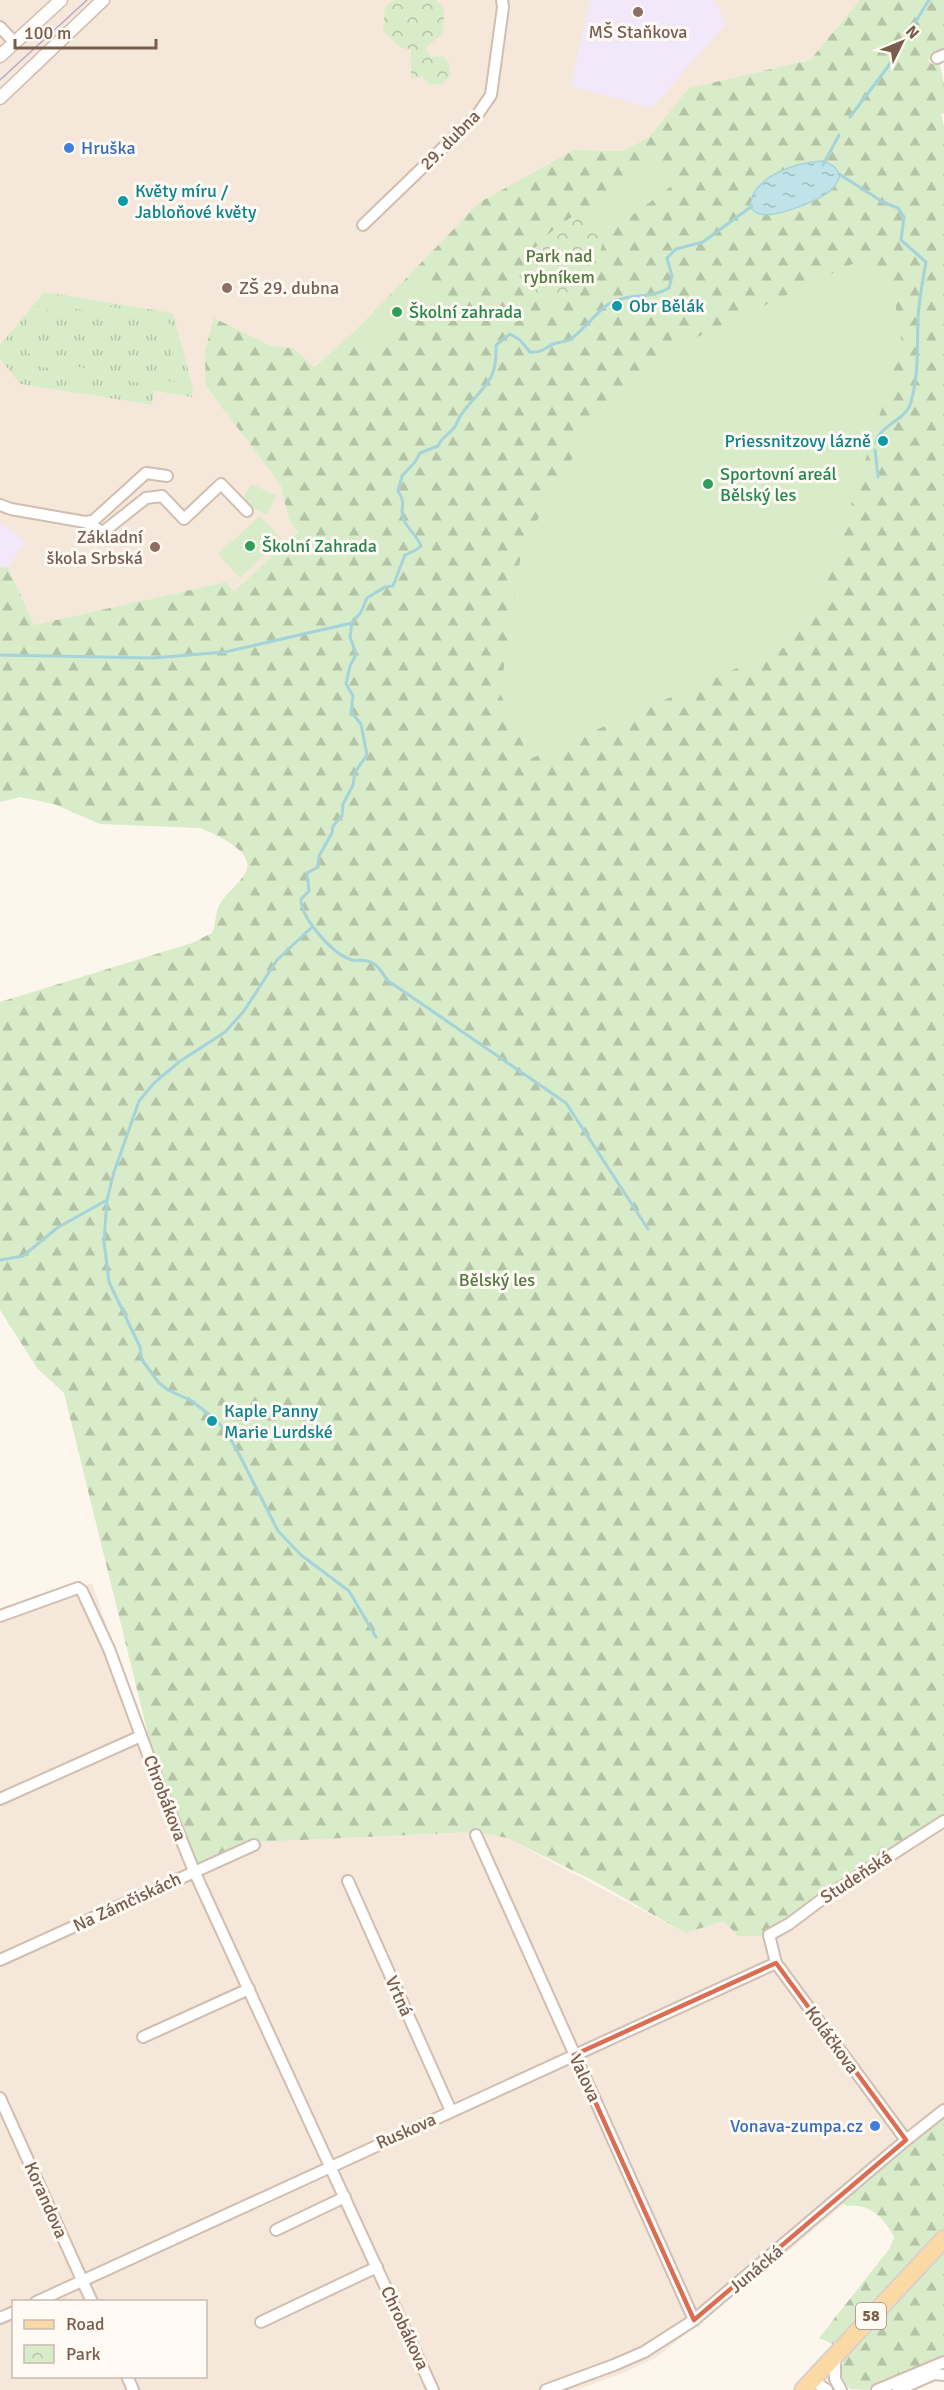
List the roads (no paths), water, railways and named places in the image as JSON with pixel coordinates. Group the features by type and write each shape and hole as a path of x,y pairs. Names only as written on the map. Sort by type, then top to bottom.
{"main road":[{"name":"58","path":"808,2385 944,2239"}],"street":[{"path":"0,56 62,0"},
{"path":"0,98 103,0"},
{"name":"29. dubna","path":"363,225 478,114 491,95 502,0"},
{"path":"0,27 14,42"},
{"path":"85,522 93,520 146,473 167,476"},
{"path":"0,505 85,522 103,532 146,498 162,496 184,519 221,484 247,511"},
{"name":"Chrobákova","path":"0,1616 78,1588 82,1591 101,1628 194,1871 433,2390"},
{"name":"Chrobákova","path":"0,1799 141,1736"},
{"name":"Studeňská","path":"769,1935 944,1821"},
{"name":"Valova","path":"476,1835 694,2320"},
{"name":"Na Zámčiskách","path":"0,1960 254,1845"},
{"name":"Vrtná","path":"348,1881 451,2111"},
{"name":"Koláčkova","path":"769,1935 776,1963 906,2140"},
{"name":"Ruskova","path":"38,2300 776,1963"},
{"path":"143,2037 249,1989"},
{"name":"Korandova","path":"0,2098 92,2300"},
{"name":"Junácká","path":"546,2390 644,2352 694,2320 944,2110"},
{"path":"276,2230 345,2197"},
{"name":"Chrobákova","path":"261,2322 377,2267"},
{"path":"836,2355 835,2379 841,2390"},
{"path":"877,2390 944,2362"},
{"path":"898,2390 934,2374 944,2375"},
{"path":"808,2385 827,2390"}],"water":[{"path":"824,161 835,167 840,175 835,186 824,195 806,204 773,214 757,213 750,207 759,186 778,172 802,164"}],"waterway":[{"path":"850,117 887,68 929,0"},
{"path":"823,165 839,135"},
{"path":"839,174 883,202 898,208 904,217 901,240 926,262 919,304 914,392 904,414 882,431 876,443"},
{"path":"648,1229 566,1103 387,980 379,968 371,962 351,960 334,949 311,924 302,907 301,899 309,891 307,873 318,867 319,856 332,833 333,826 342,816 343,804 353,785 355,772 367,755 361,724 351,712 353,696 346,684 350,666 356,654 350,637 352,623 361,612 367,598 385,587 393,586 405,555 421,546 402,516 403,504 398,491 402,476 420,453 438,446 454,428 461,415 491,377 496,358 496,345 510,334 520,340 530,352 538,352 556,343 567,341 602,309 615,301 662,292 669,288 672,276 667,258 676,249 703,242 752,206"},
{"path":"875,450 878,477"},
{"path":"0,655 153,658 225,652 352,623"},
{"path":"0,1260 23,1256 57,1228 107,1200 114,1172 139,1101 154,1083 179,1062 225,1032 244,1011 277,960 312,927"},
{"path":"107,1200 104,1241 109,1282 140,1347 142,1360 159,1383 168,1390 192,1401 217,1421 240,1456 278,1531 301,1555 349,1591 376,1637"}],"tram line":[{"path":"0,80 87,0"}],"place":[{"name":"MŠ Staňkova","path":"638,12"},
{"name":"Hruška","path":"69,148"},
{"name":"Květy míru / Jabloňové květy","path":"123,201"},
{"name":"ZŠ 29. dubna","path":"227,288"},
{"name":"Obr Bělák","path":"617,306"},
{"name":"Školní zahrada","path":"397,312"},
{"name":"Priessnitzovy lázně","path":"883,441"},
{"name":"Sportovní areál Bělský les","path":"708,484"},
{"name":"Školní Zahrada","path":"250,546"},
{"name":"Základní škola Srbská","path":"155,547"},
{"name":"Kaple Panny Marie Lurdské","path":"212,1421"},
{"name":"Vonava-zumpa.cz","path":"875,2126"}],"park label":[{"name":"Park nad rybníkem","path":"559,266"},
{"name":"Bělský les","path":"497,1280"}]}
